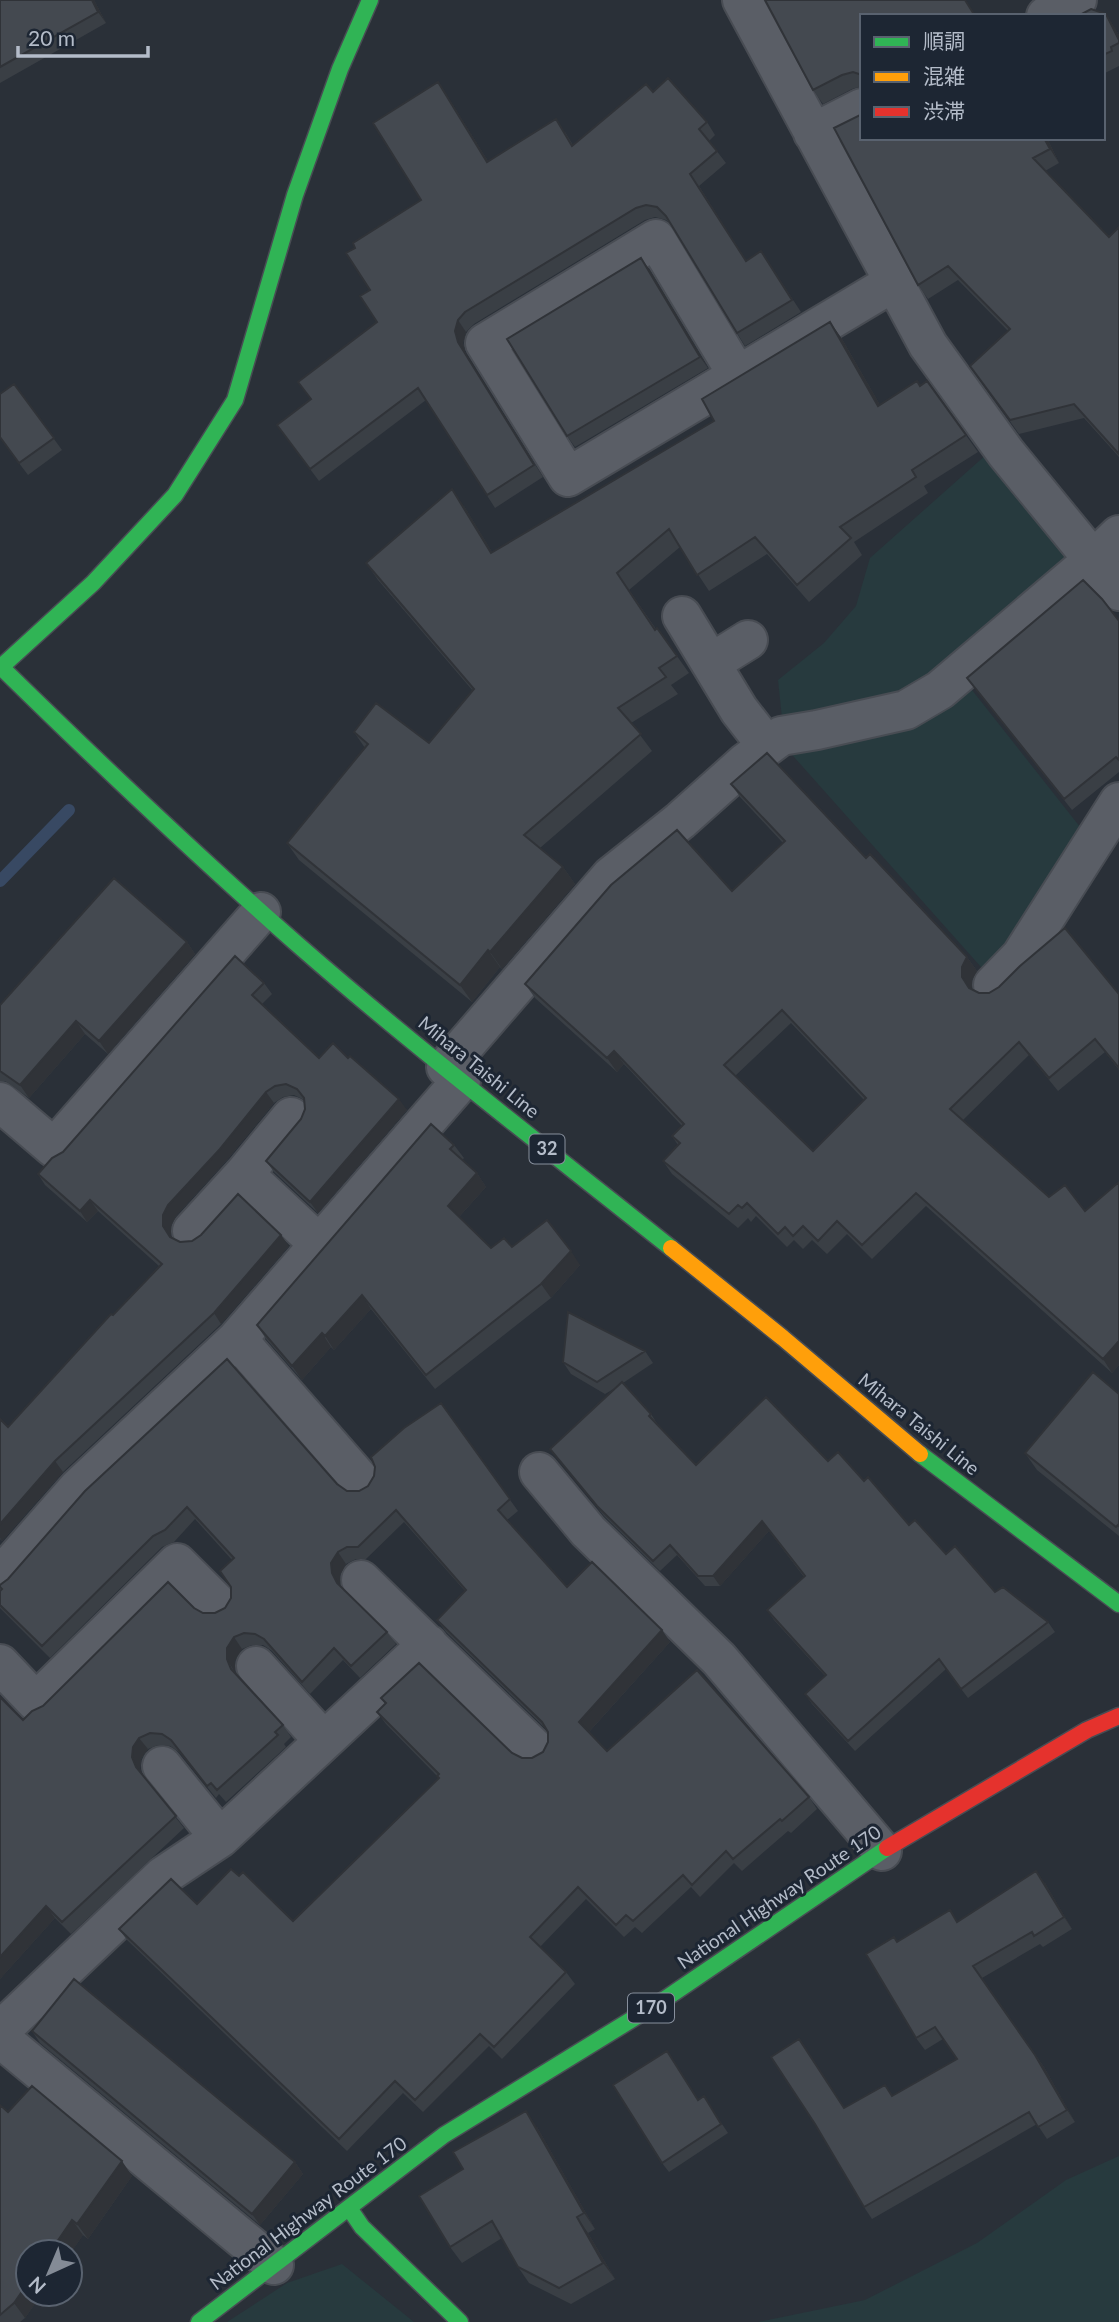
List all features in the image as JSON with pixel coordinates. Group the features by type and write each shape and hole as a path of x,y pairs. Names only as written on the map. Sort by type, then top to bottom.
{"main road":[{"path":"1,666 93,583 175,495 235,400 295,195 340,69 370,0"},
{"name":"Mihara Taishi Line","path":"1,666 92,755 298,945 453,1074 783,1338 910,1447 1119,1604"},
{"name":"National Highway Route 170","path":"199,2322 444,2135 665,1999 883,1851 1087,1730 1119,1716"},
{"path":"349,2208 362,2227 460,2322"}],"street":[{"path":"742,0 928,345 998,442 1106,547 1119,591"},
{"path":"1050,14 1077,0"},
{"path":"813,132 860,109"},
{"path":"738,376 656,239 485,343 568,477 738,376 894,282"},
{"path":"0,1577 78,1488 237,1339 320,1245 611,876 781,736 906,710 940,690 1106,547"},
{"path":"682,616 740,710 767,746"},
{"path":"711,663 748,640"},
{"path":"993,985 1021,956 1119,802"},
{"path":"0,1102 54,1148 261,912"},
{"path":"192,1231 291,1117"},
{"path":"244,1174 320,1245"},
{"path":"237,1339 362,1482"},
{"path":"539,1472 589,1531 719,1659 883,1851"},
{"path":"0,1664 36,1702 177,1563 218,1604"},
{"path":"360,1580 535,1749"},
{"path":"0,2031 163,1876 220,1838 428,1644"},
{"path":"256,1666 324,1741"},
{"path":"162,1766 220,1838"},
{"path":"0,2038 274,2265"}],"green space":[{"path":"987,454 1072,553 913,693 782,718 778,680 824,643 856,606 870,558"},
{"path":"968,685 1088,837 1003,961 981,967 786,748"},
{"path":"1119,2156 1119,2322 758,2322 865,2300 977,2243 1066,2180"},
{"path":"342,2264 414,2322 227,2322 287,2283"}],"building":[{"path":"0,0 92,0 98,12 0,67"},
{"path":"765,0 965,0 974,14 860,14 860,74 853,72 842,75 813,90"},
{"path":"1091,9 1106,14 1119,40 1119,43 1111,47 1112,51 1105,54 1105,14 1082,14"},
{"path":"668,78 707,122 699,129 717,151 690,174 746,261 761,251 792,300 737,333 666,216 657,207 646,205 636,208 465,312 458,320 455,331 458,342 534,465 487,495 418,388 310,469 277,425 311,399 298,382 377,322 360,296 370,290 346,253 355,248 353,243 421,200 373,123 438,82 487,162 556,119 572,146 646,84 653,92"},
{"path":"860,115 860,140 1045,140 1050,149 1033,158 1109,237 1119,227 1119,454 1074,404 1010,420 970,366 1010,329 948,266 918,285 834,128"},
{"path":"641,258 700,357 567,436 507,339"},
{"path":"830,322 878,406 917,381 920,386 927,381 966,435 912,470 916,477 840,527 851,538 797,585 755,537 697,575 669,529 617,573 655,630 657,628 677,656 659,668 666,677 618,708 641,734 524,835 563,867 460,985 287,843 368,744 354,732 376,703 429,743 474,689 366,563 452,489 491,553 714,421 702,399"},
{"path":"14,384 54,438 19,463 0,437 0,394"},
{"path":"1083,580 1119,621 1119,760 1116,757 1064,799 967,678"},
{"path":"767,753 866,858 870,854 967,957 962,967 962,977 969,988 979,993 989,993 999,987 1065,928 1119,994 1119,1068 1095,1039 1049,1078 1019,1042 950,1109 1049,1197 1065,1185 1085,1211 1119,1182 1119,1341 1103,1359 916,1193 862,1245 837,1221 818,1241 803,1226 793,1236 785,1227 778,1234 747,1203 742,1208 738,1205 729,1214 663,1161 680,1143 672,1136 684,1124 614,1051 607,1058 525,984 611,885 677,830 732,891 785,841 731,784","holes":["782,1010 866,1098 813,1151 724,1065"]},
{"path":"114,878 187,942 99,1041 76,1021 20,1085 0,1071 0,1005"},
{"path":"235,956 264,983 252,995 319,1058 333,1043 399,1099 310,1202 266,1161 301,1119 305,1109 304,1098 297,1089 286,1084 275,1086 266,1092 220,1149 168,1205 163,1215 163,1226 170,1237 180,1242 192,1241 201,1235 238,1194 281,1235 214,1313 55,1461 0,1524 0,1419 8,1427 111,1314 113,1315 162,1264 90,1200 80,1211 38,1174 52,1158 63,1152"},
{"path":"431,1124 454,1145 450,1149 477,1173 448,1206 491,1248 504,1238 512,1247 547,1220 571,1251 541,1284 426,1375 362,1295 325,1336 322,1333 292,1366 257,1325"},
{"path":"568,1312 645,1351 597,1382 563,1362"},
{"path":"227,1359 337,1484 347,1491 359,1491 368,1486 374,1476 375,1467 371,1457 404,1428 441,1403 510,1499 498,1510 567,1587 592,1562 662,1630 579,1722 607,1751 697,1670 809,1797 733,1859 726,1851 692,1885 683,1875 633,1921 626,1915 616,1925 578,1887 530,1937 566,1972 494,2047 480,2034 415,2100 395,2081 339,2139 119,1929 171,1879 197,1904 231,1869 239,1876 243,1872 293,1921 439,1778 439,1774 377,1712 386,1703 381,1698 419,1663 512,1753 522,1758 532,1758 543,1752 548,1742 548,1732 542,1722 437,1620 466,1590 396,1510 358,1547 347,1547 338,1552 331,1563 337,1583 387,1632 351,1666 334,1648 302,1682 264,1639 255,1634 244,1633 234,1637 227,1648 231,1669 283,1725 275,1732 278,1735 217,1790 211,1783 207,1786 171,1740 162,1734 150,1733 139,1738 133,1747 132,1757 136,1767 176,1816 62,1922 46,1906 0,1957 0,1697 23,1720 32,1711 43,1706 168,1582 194,1608 203,1613 215,1613 225,1608 231,1598 231,1587 220,1571 234,1558 187,1507 165,1530 153,1536 42,1646 0,1605 0,1585 85,1491"},
{"path":"1093,1372 1119,1394 1119,1526 1116,1527 1025,1453"},
{"path":"622,1382 651,1414 649,1416 696,1465 766,1397 828,1461 838,1452 864,1481 868,1477 909,1525 915,1520 946,1554 955,1546 995,1592 1003,1587 1048,1622 961,1689 939,1659 848,1741 805,1694 826,1675 767,1610 805,1576 762,1521 713,1576 698,1576 670,1545 653,1561 597,1506 550,1449"},
{"path":"1036,1871 1064,1917 1034,1936 1032,1932 973,1966 1035,2055 1067,2110 1038,2127 1029,2112 864,2207 771,2057 799,2039 844,2108 885,2085 892,2096 957,2059 935,2027 916,2038 866,1954 894,1937 897,1942 950,1910 957,1922"},
{"path":"74,1979 295,2162 252,2214 32,2031"},
{"path":"667,2051 698,2100 704,2096 721,2124 662,2163 613,2085"},
{"path":"32,2086 122,2161 77,2224 72,2220 60,2238 14,2238 14,2303 0,2315 0,2105 8,2112"},
{"path":"526,2111 584,2213 577,2217 603,2263 559,2288 518,2267 492,2221 450,2247 419,2196 463,2169 453,2152"}],"waterway":[{"path":"0,881 69,810"}],"traffic: fast":[{"path":"1,667 93,583 175,495 235,400 295,195 340,69 370,0"},
{"path":"0,666 147,807 297,944 436,1060 671,1248"},
{"path":"920,1454 1119,1604"},
{"path":"199,2322 444,2135 665,1999 887,1848"},
{"path":"349,2208 362,2227 460,2322"}],"traffic: slow":[{"path":"671,1248 920,1454"}],"traffic: jam":[{"path":"887,1848 1087,1730 1119,1716"}]}
